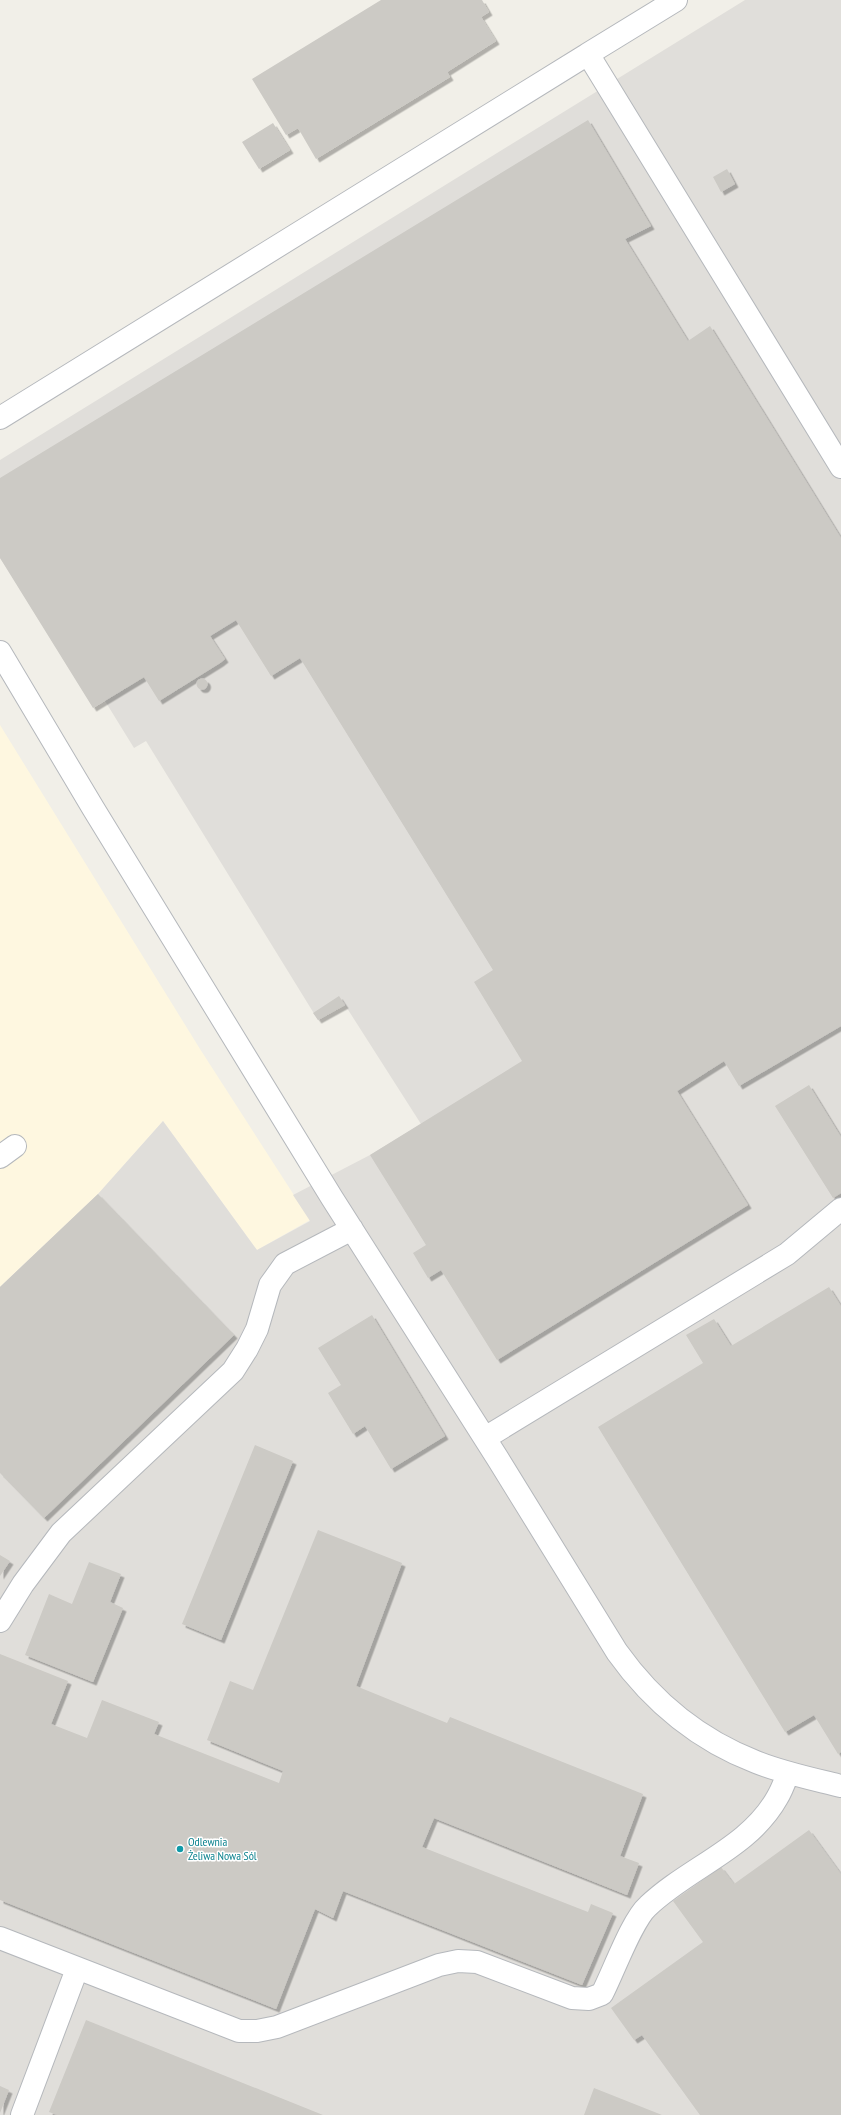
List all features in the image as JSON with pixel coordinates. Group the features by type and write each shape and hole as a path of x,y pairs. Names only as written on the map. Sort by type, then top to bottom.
{"street":[{"path":"0,418 676,0"},
{"path":"588,54 841,467"},
{"path":"0,652 93,808 352,1230 485,1438 617,1652 631,1672 659,1702 705,1736 756,1762 788,1773 841,1786"},
{"path":"485,1438 786,1254 841,1209"},
{"path":"0,1622 23,1584 61,1533 233,1371 247,1349 257,1328 270,1285 285,1264 352,1230"},
{"path":"0,1938 239,2031 257,2031 277,2027 438,1965 458,1961 477,1962 572,1998 589,1999 602,1994 638,1918 647,1907 665,1892 733,1846 759,1822 777,1798 788,1773"},
{"path":"22,2115 77,1969"}],"shaded area":[{"path":"745,0 841,0 841,2115 0,2115 0,1287 98,1194 163,1121 257,1250 310,1221 293,1195 370,1155 421,1124 345,1005 318,1020 146,741 134,748 105,701 0,558 0,460"},
{"path":"0,725 200,1049 310,1220 257,1250 163,1121 98,1194 0,1287"}],"building":[{"path":"381,0 482,0 489,12 481,17 496,41 447,72 450,77 316,159 298,128 286,135 252,79"},
{"path":"588,120 651,226 625,239 688,341 710,326 841,538 841,1026 739,1086 724,1061 677,1091 748,1205 497,1360 441,1270 428,1278 413,1253 426,1245 370,1155 522,1061 474,982 493,970 300,658 271,676 236,620 210,636 225,659 159,701 144,677 93,708 0,558 0,478"},
{"path":"273,123 290,150 259,169 242,142"},
{"path":"727,169 735,184 721,192 713,177"},
{"path":"200,679 204,679 206,680 206,688 200,689 197,686 197,682"},
{"path":"339,996 345,1005 318,1020 313,1013"},
{"path":"809,1085 841,1137 841,1193 833,1198 775,1106"},
{"path":"98,1194 234,1335 44,1518 0,1473 0,1287"},
{"path":"829,1287 841,1306 841,1752 838,1754 814,1715 785,1732 598,1427 703,1363 686,1335 714,1319 731,1346"},
{"path":"372,1315 445,1436 391,1469 365,1426 353,1434 328,1393 341,1385 318,1348"},
{"path":"255,1445 293,1461 221,1640 182,1624"},
{"path":"318,1530 402,1563 356,1686 447,1723 450,1717 643,1794 620,1856 639,1863 627,1895 434,1818 422,1847 588,1912 591,1904 613,1913 582,1985 343,1891 333,1918 315,1909 276,2009 0,1900 0,1654 68,1681 51,1724 87,1738 102,1700 159,1722 154,1734 279,1783 283,1771 207,1740 230,1681 253,1690"},
{"path":"0,1555 10,1561 0,1576"},
{"path":"89,1562 121,1574 110,1602 123,1608 93,1682 25,1655 49,1594 72,1604"},
{"path":"809,1830 841,1874 841,2115 700,2115 642,2035 634,2040 611,2008 703,1942 673,1901 721,1867 734,1884"},
{"path":"86,2020 323,2115 57,2115 49,2112"},
{"path":"0,2086 9,2090 0,2113"},
{"path":"594,2088 662,2115 584,2115"}],"place":[{"name":"Odlewnia Żeliwa Nowa Sól","path":"180,1849"}]}
